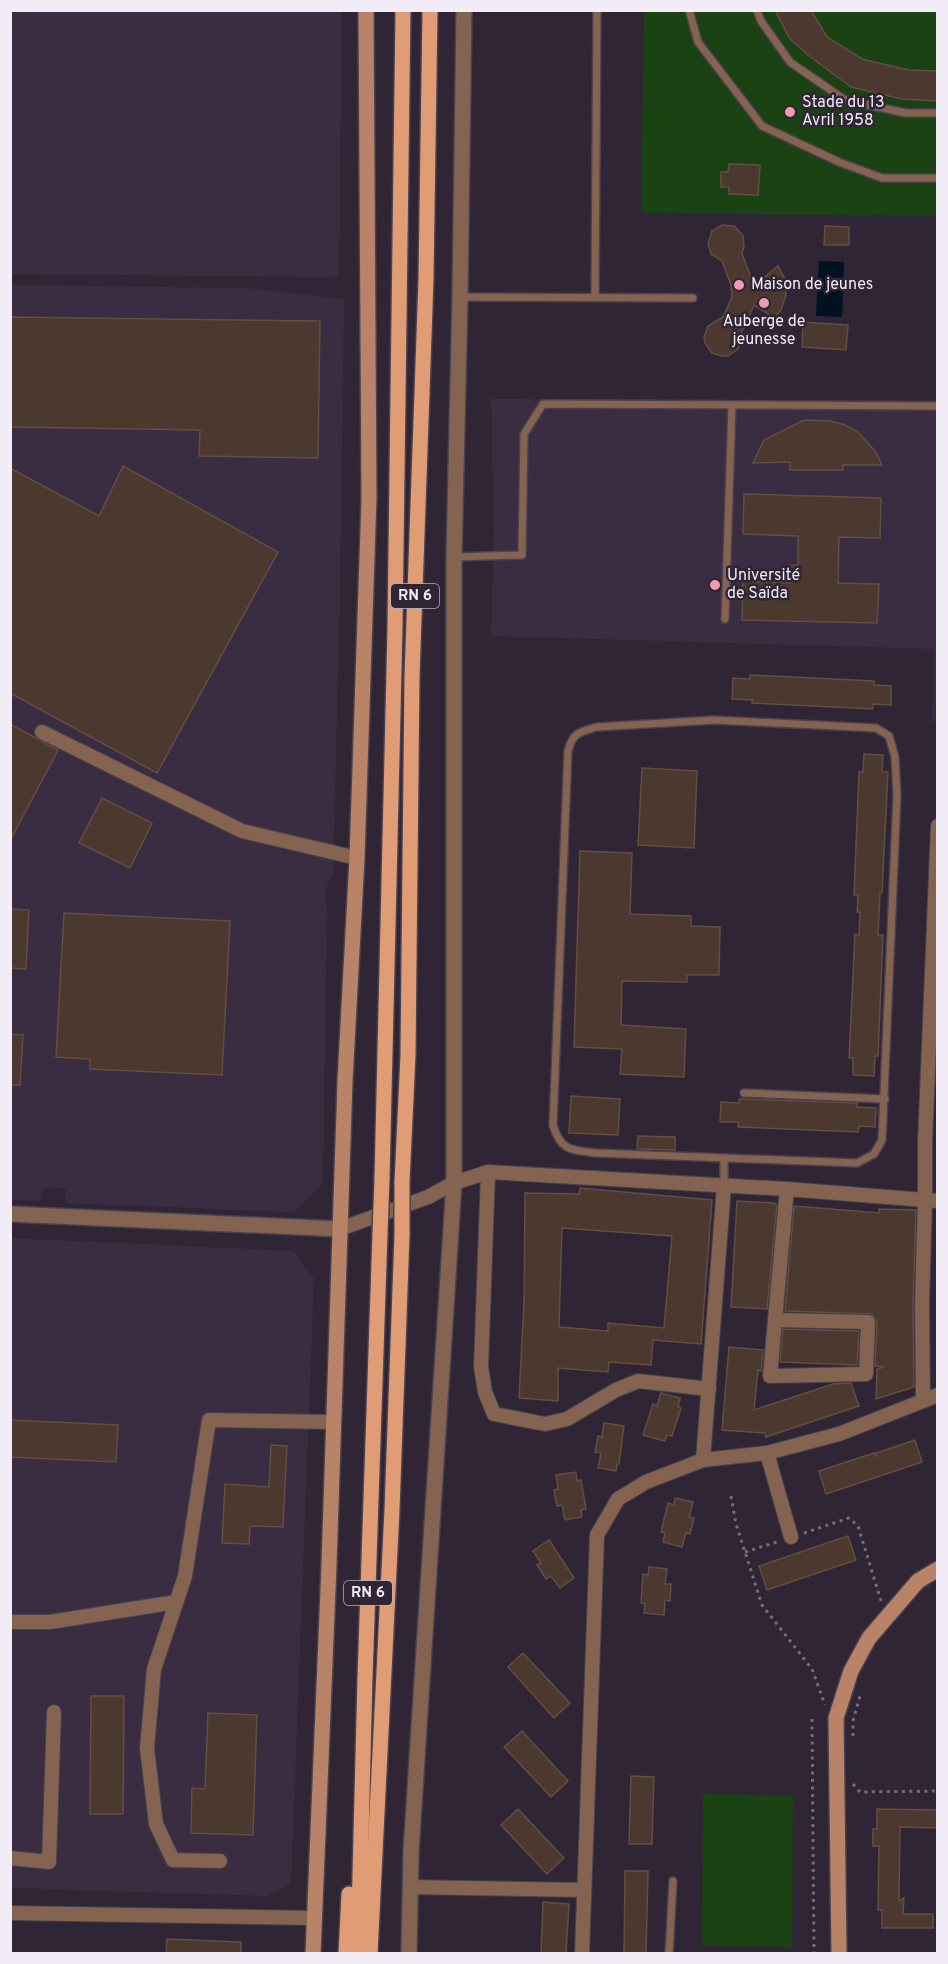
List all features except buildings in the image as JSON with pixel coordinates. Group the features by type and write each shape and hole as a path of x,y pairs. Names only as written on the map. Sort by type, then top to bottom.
{"main road":[{"path":"313,1953 345,1081 357,858 369,498 366,10"},
{"name":"RN 6","path":"358,1953 382,1179 395,628 403,10"},
{"name":"RN 6","path":"370,1953 384,1673 408,1054 412,676 426,279 430,10"},
{"path":"839,1953 836,1718 851,1671 869,1638 918,1581 938,1569"},
{"name":"RN 6","path":"380,1953 385,1807 384,1673"},
{"name":"RN 6","path":"346,1953 352,1825 365,1678"}],"street":[{"path":"409,1953 410,1887 454,1183 454,557 464,10"},
{"path":"42,732 242,831 357,858"},
{"path":"923,1399 922,1304 931,1201 938,826"},
{"path":"488,1172 480,1367 485,1392 494,1414 545,1424 567,1419 616,1390 638,1381 709,1389"},
{"path":"10,1214 340,1229 428,1197 454,1183 488,1172 787,1189 931,1201"},
{"path":"703,1460 724,1186"},
{"path":"775,1320 868,1322 866,1374 771,1376 775,1320 787,1189"},
{"path":"582,1953 597,1535 618,1498 646,1482 703,1460 766,1453 839,1434 938,1395"},
{"path":"220,1861 173,1860 156,1824 147,1748 154,1669 185,1576 209,1420 334,1422"},
{"path":"766,1453 791,1537"},
{"path":"10,1622 50,1622 176,1602"},
{"path":"10,1858 49,1863 54,1712"},
{"path":"410,1887 584,1890"},
{"path":"10,1913 314,1918"}],"lane":[{"path":"595,298 597,10"},
{"path":"689,10 699,42 762,126 839,162 882,178 938,178"},
{"path":"757,10 761,21 790,63 845,100 906,113 938,113"},
{"path":"460,297 693,298"},
{"path":"454,557 522,555 524,434 543,404 938,406"},
{"path":"725,619 732,405"},
{"path":"714,720 876,728 889,736 894,757 897,796 885,1099 882,1140 874,1154 857,1163 635,1155 569,1150 561,1143 553,1125 568,750 571,739 579,733 597,727 714,720"},
{"path":"744,1093 885,1099"},
{"path":"724,1158 724,1186"},
{"path":"669,1953 674,1881"}],"path":[{"path":"731,1497 736,1524 762,1605 812,1669 825,1707"},
{"path":"745,1552 849,1518 858,1526 882,1602"},
{"path":"852,1743 853,1721 862,1688"},
{"path":"812,1719 814,1953"},
{"path":"851,1777 853,1786 860,1792 938,1791"}],"shaded area":[{"path":"11,10 342,11 339,277 11,274"},
{"path":"11,285 248,288 344,299 333,875 328,881 325,899 327,909 323,1183 293,1212 66,1203 65,1188 42,1189 40,1201 11,1200"},
{"name":"Université de Saïda","path":"491,399 937,400 937,721 932,721 934,649 491,636 494,534"},
{"path":"11,1238 294,1251 314,1279 291,1884 267,1896 11,1888"}],"green space":[{"name":"Stade du 13 Avril 1958","path":"644,11 937,11 937,216 641,213"},
{"path":"703,1794 793,1795 792,1947 702,1946"}],"water":[{"path":"819,261 844,262 842,317 816,316"}],"place":[{"name":"Stade du 13 Avril 1958","path":"790,112"},
{"name":"Maison de jeunes","path":"739,285"},
{"name":"Auberge de jeunesse","path":"764,303"},
{"name":"Université de Saïda","path":"715,585"}]}
